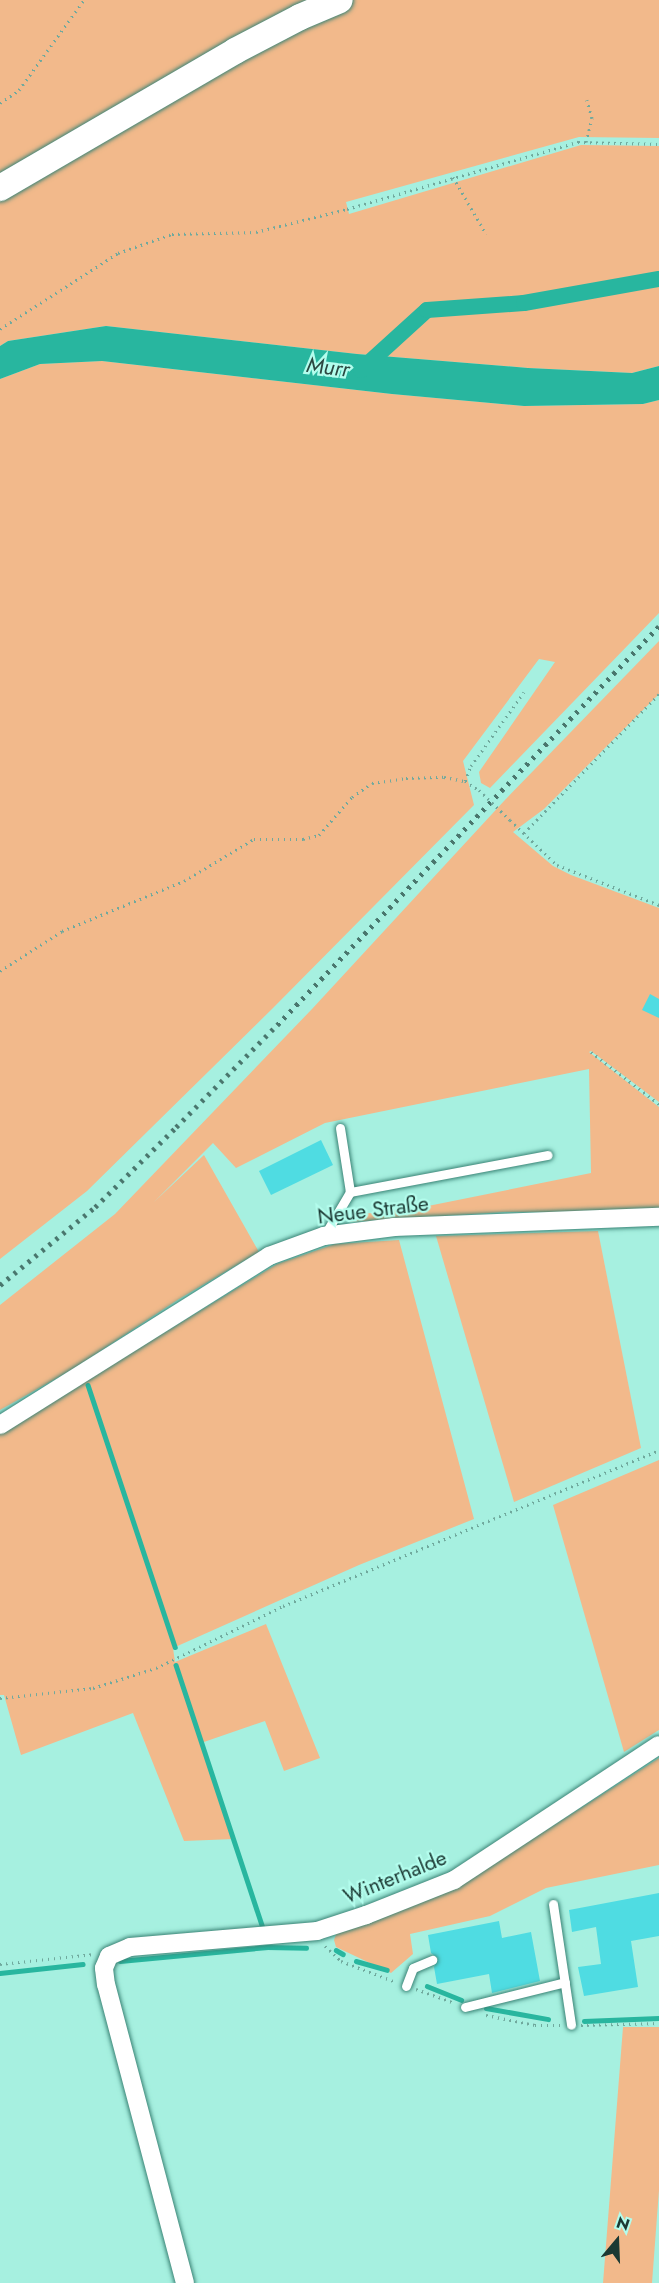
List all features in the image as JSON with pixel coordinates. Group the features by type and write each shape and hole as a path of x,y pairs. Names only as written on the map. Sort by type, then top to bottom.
{"street":[{"path":"0,188 267,29 340,0"},
{"name":"Neue Straße","path":"0,1425 269,1256 324,1236 394,1227 659,1217"},
{"name":"Winterhalde","path":"113,1952 130,1947 316,1931 366,1915 454,1880 659,1744"},
{"path":"113,1952 104,1968 106,1985 185,2283"}],"lane":[{"path":"324,1236 350,1192 340,1128"},
{"path":"350,1192 548,1155"},
{"path":"553,1904 571,2025"},
{"path":"406,1986 413,1968 432,1960"},
{"path":"465,2007 565,1982"}],"path":[{"path":"0,104 19,90 84,0"},
{"path":"586,142 592,118 587,100"},
{"path":"0,329 118,253 172,234 256,231 347,209 453,177 586,142 659,144"},
{"path":"453,177 486,234"},
{"path":"465,781 471,765 525,692"},
{"path":"524,833 659,694"},
{"path":"0,971 62,931 184,881 254,839 303,839 319,835 352,797 372,783 406,778 444,777 465,781 479,790 557,865 659,905"},
{"path":"591,1052 659,1104"},
{"path":"0,1698 93,1688 156,1668 283,1606 659,1450"},
{"path":"0,1964 113,1952"}],"shaded area":[{"path":"0,0 659,0 659,138 579,137 346,202 349,214 581,145 659,146 659,366 632,373 528,368 357,354 106,326 8,341 0,346"},
{"path":"102,361 392,394 524,406 643,404 659,400 659,613 490,788 481,783 479,772 555,662 539,659 463,761 474,805 87,1191 0,1259 0,379 40,364"},
{"path":"659,641 659,694 544,809 513,832 553,866 659,908 659,1102 591,1051 589,1052 659,1107 659,1212 504,1212 350,1222 345,1216 423,1207 591,1173 589,1069 325,1123 236,1168 213,1143 154,1202 204,1155 259,1252 179,1299 73,1369 0,1410 0,1305 115,1214 312,1009 504,801"},
{"path":"598,1231 641,1448 514,1502 436,1236"},
{"path":"399,1240 474,1519 359,1565 173,1648 175,1662 266,1624 320,1758 284,1771 265,1721 201,1743 234,1839 184,1841 133,1713 21,1755 4,1695 0,1695 0,1433 277,1264 335,1244"},
{"path":"659,1460 659,1730 624,1752 553,1505"},
{"path":"659,1758 659,1865 546,1888 490,1916 410,1934 413,1954 391,1973 336,1947 334,1940 338,1929 467,1881"},
{"path":"623,2027 659,2027 659,2190 652,2283 603,2283"}],"water":[{"name":"Murr","path":"106,326 357,354 528,368 632,373 659,366 659,400 643,404 524,406 392,394 102,361 40,364 0,379 0,346 8,341"}],"building":[{"path":"650,994 659,999 659,1018 642,1010"},
{"path":"321,1140 333,1165 271,1195 259,1171"},
{"path":"659,1893 659,1936 631,1941 638,1987 584,1996 578,1967 601,1964 596,1927 572,1932 569,1910"},
{"path":"499,1921 502,1938 531,1932 540,1981 492,1993 489,1974 437,1984 434,1967 438,1958 431,1953 428,1935"}],"waterway":[{"path":"361,370 427,310 524,303 659,279"},
{"path":"88,1385 175,1647"},
{"path":"176,1665 263,1928"},
{"path":"120,1961 267,1947 306,1948"},
{"path":"336,1950 343,1954"},
{"path":"356,1961 387,1970"},
{"path":"0,1973 83,1964"},
{"path":"427,1986 461,2000"},
{"path":"486,2008 548,2019"},
{"path":"584,2021 659,2018"}],"railway":[{"path":"0,1285 95,1207 176,1127 277,1025 659,626"}]}
